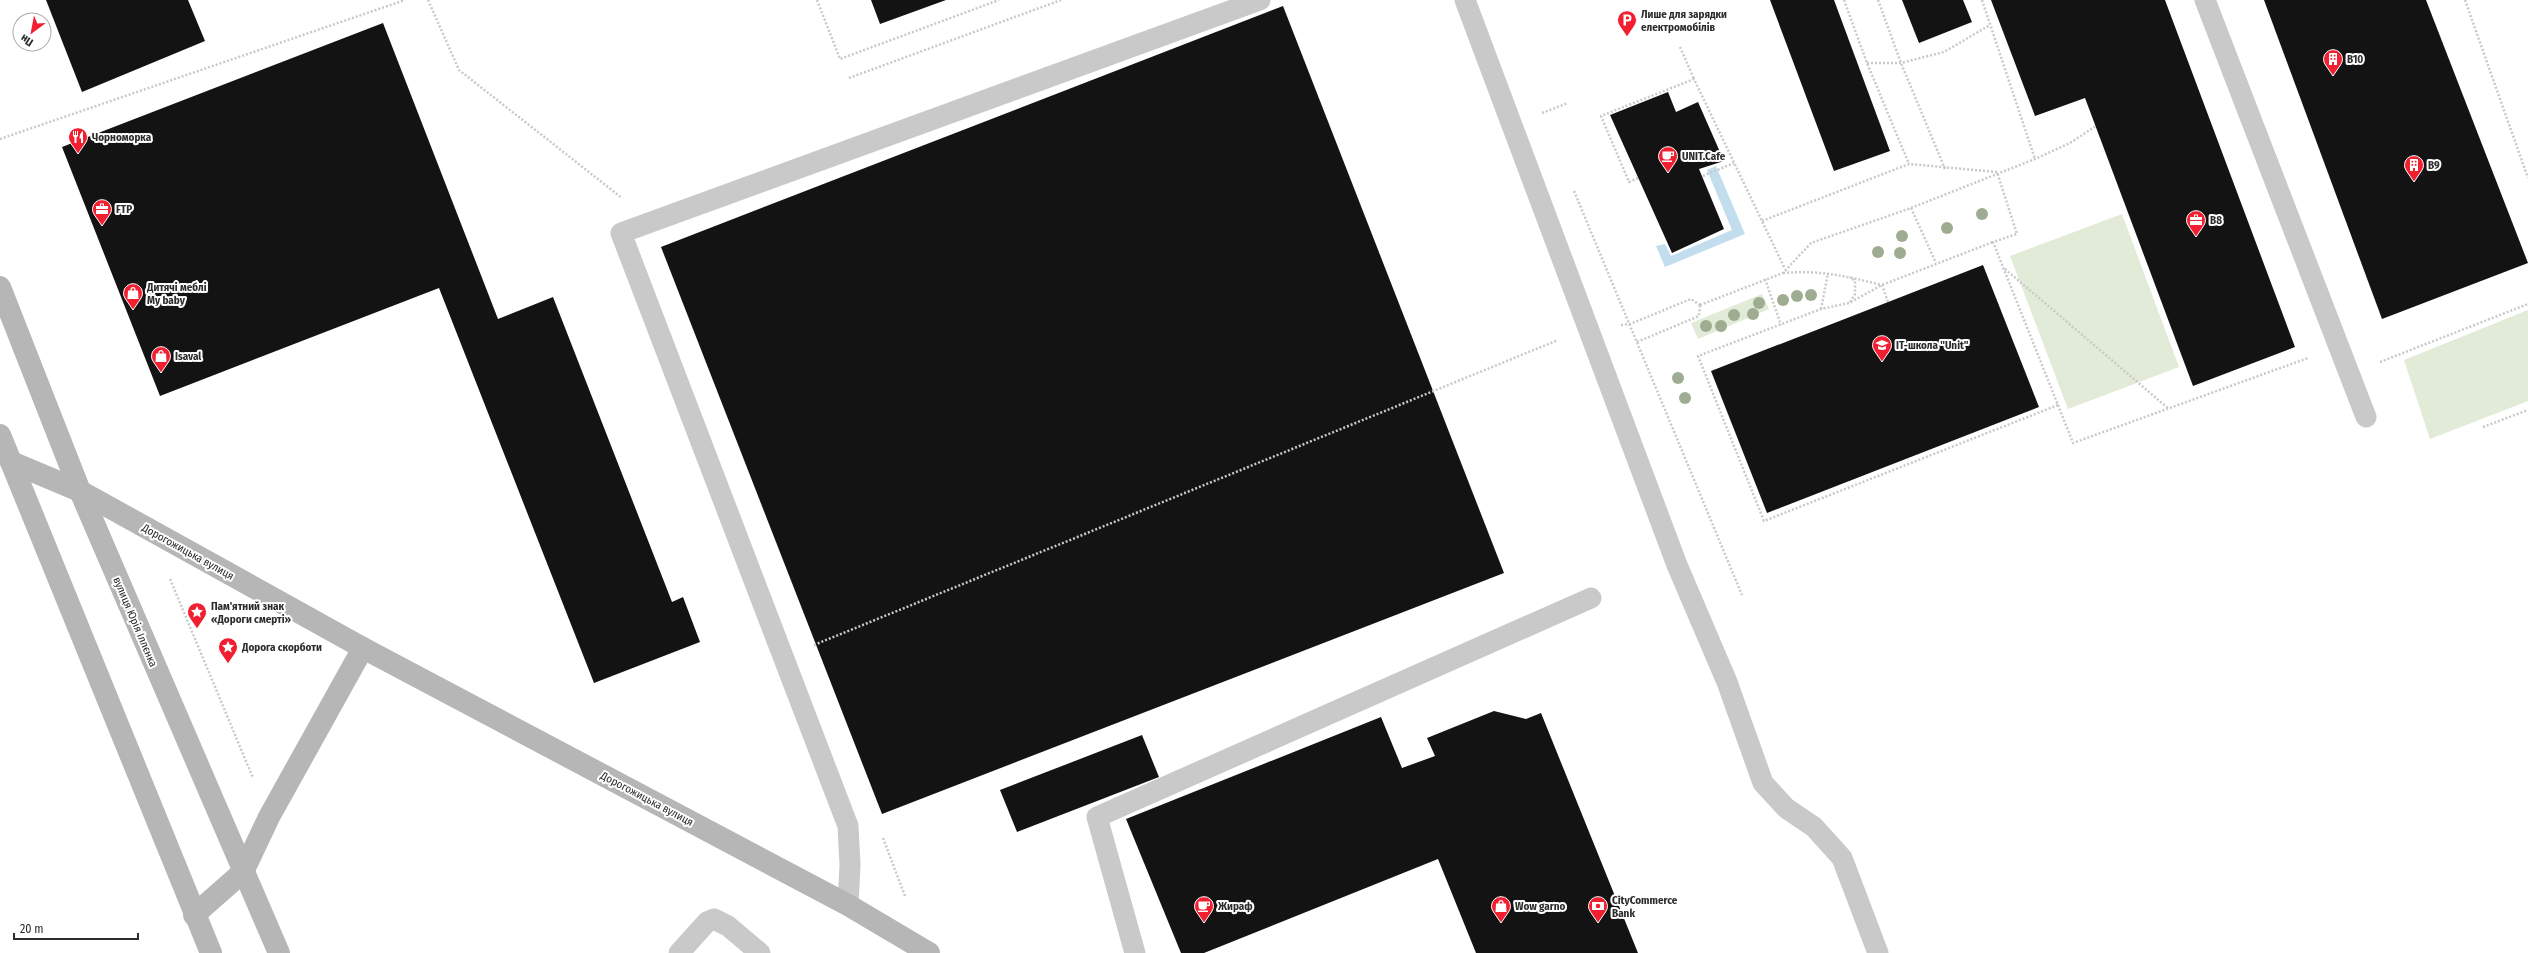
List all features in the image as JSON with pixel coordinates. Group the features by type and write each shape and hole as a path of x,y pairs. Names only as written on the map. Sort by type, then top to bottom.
{"street":[{"name":"вулиця Юрія Іллєнка","path":"0,287 80,491 279,953"},
{"path":"0,435 194,916 211,953"},
{"name":"Дорогожицька вулиця","path":"11,462 80,491 363,648 848,905 922,951"},
{"path":"194,916 243,872 269,817 363,648"}],"lane":[{"path":"848,905 850,865 848,826 620,233 1260,0"},
{"path":"1465,0 1677,565 1727,682 1762,783 1786,808 1814,827 1842,858 1878,953"},
{"path":"2205,0 2366,418"},
{"path":"1135,953 1097,817 1591,598"},
{"path":"679,953 707,922 714,919 728,926 760,953"}],"path":[{"path":"0,139 405,0"},
{"path":"428,0 459,70 624,200 640,226"},
{"path":"817,0 840,58 999,0"},
{"path":"849,78 1061,0"},
{"path":"1844,0 1867,63 1908,164"},
{"path":"1878,0 1900,63 1946,169"},
{"path":"1982,0 2035,159"},
{"path":"2465,0 2528,178"},
{"path":"1867,63 1900,63 1944,52 1990,24"},
{"path":"1680,47 1785,269"},
{"path":"1638,178 1628,182 1600,116 1694,79"},
{"path":"1541,113 1568,103"},
{"path":"1538,106 1544,121"},
{"path":"1783,273 1785,269 1811,243 1911,208 1997,172 2035,159 2070,143 2096,126"},
{"path":"1705,175 1734,163"},
{"path":"1762,221 1908,164 1946,169 1997,172"},
{"path":"1997,172 2017,234 1936,263 1882,285 1849,303 1821,309 1698,356 1764,521 2058,405"},
{"path":"1572,186 1742,595"},
{"path":"1911,208 1936,263"},
{"path":"1993,242 2074,444 2338,346"},
{"path":"2004,269 2169,409"},
{"path":"1700,305 1783,273 1817,271 1850,276 1882,285"},
{"path":"1821,309 1828,273"},
{"path":"1849,303 1855,294 1855,281 1850,276"},
{"path":"1765,279 1781,324"},
{"path":"1882,285 1888,302"},
{"path":"813,646 1588,328 1630,324 1691,299 1700,305"},
{"path":"2349,374 2528,304"},
{"path":"1637,342 1699,316 1700,305"},
{"path":"2483,427 2528,410"},
{"path":"166,572 269,817"},
{"path":"810,638 815,653"},
{"path":"880,831 905,896"}],"green space":[{"path":"2122,214 2179,367 2068,409 2010,256"},
{"path":"1762,294 1769,309 1698,339 1691,323"},
{"path":"2528,310 2528,401 2430,439 2404,360"}],"water":[{"path":"1716,166 1745,234 1665,267 1656,246 1665,244 1671,256 1732,230 1707,170"}],"building":[{"path":"46,0 188,0 205,41 82,92 52,12"},
{"path":"871,0 946,0 880,24"},
{"path":"1770,0 1834,0 1890,151 1834,171"},
{"path":"1902,0 1963,0 1972,22 1919,43"},
{"name":"B8","path":"1991,0 2165,0 2295,347 2193,386 2085,98 2035,116"},
{"name":"B9","path":"2264,0 2426,0 2528,263 2382,319"},
{"path":"1283,6 1504,573 882,814 661,247"},
{"path":"383,23 498,319 553,297 672,602 683,597 700,642 594,683 439,288 160,396 62,147"},
{"name":"UNIT.Cafe","path":"1668,92 1676,112 1698,102 1724,161 1699,169 1724,229 1672,253 1610,115"},
{"path":"1983,265 2039,407 1767,513 1711,371"},
{"path":"1494,711 1526,719 1541,713 1638,953 1476,953 1438,859 1204,953 1181,953 1126,819 1381,717 1402,768 1435,756 1427,738"},
{"path":"1142,735 1159,777 1017,832 1000,790"}],"place":[{"name":"Лише для зарядки електромобілів","path":"1627,37"},
{"name":"B10","path":"2333,76"},
{"name":"Чорноморка","path":"78,154"},
{"name":"UNIT.Cafe","path":"1668,173"},
{"name":"B9","path":"2414,182"},
{"name":"FTP","path":"102,226"},
{"name":"B8","path":"2196,237"},
{"name":"Дитячі меблі My baby","path":"133,310"},
{"name":"IT-школа \"Unit\"","path":"1882,362"},
{"name":"Isaval","path":"161,373"},
{"name":"Пам'ятний знак «Дороги смерті»","path":"197,629"},
{"name":"Дорога скорботи","path":"228,664"},
{"name":"Жираф","path":"1204,923"},
{"name":"Wow garno","path":"1501,923"},
{"name":"CityCommerce Bank","path":"1598,923"}]}
